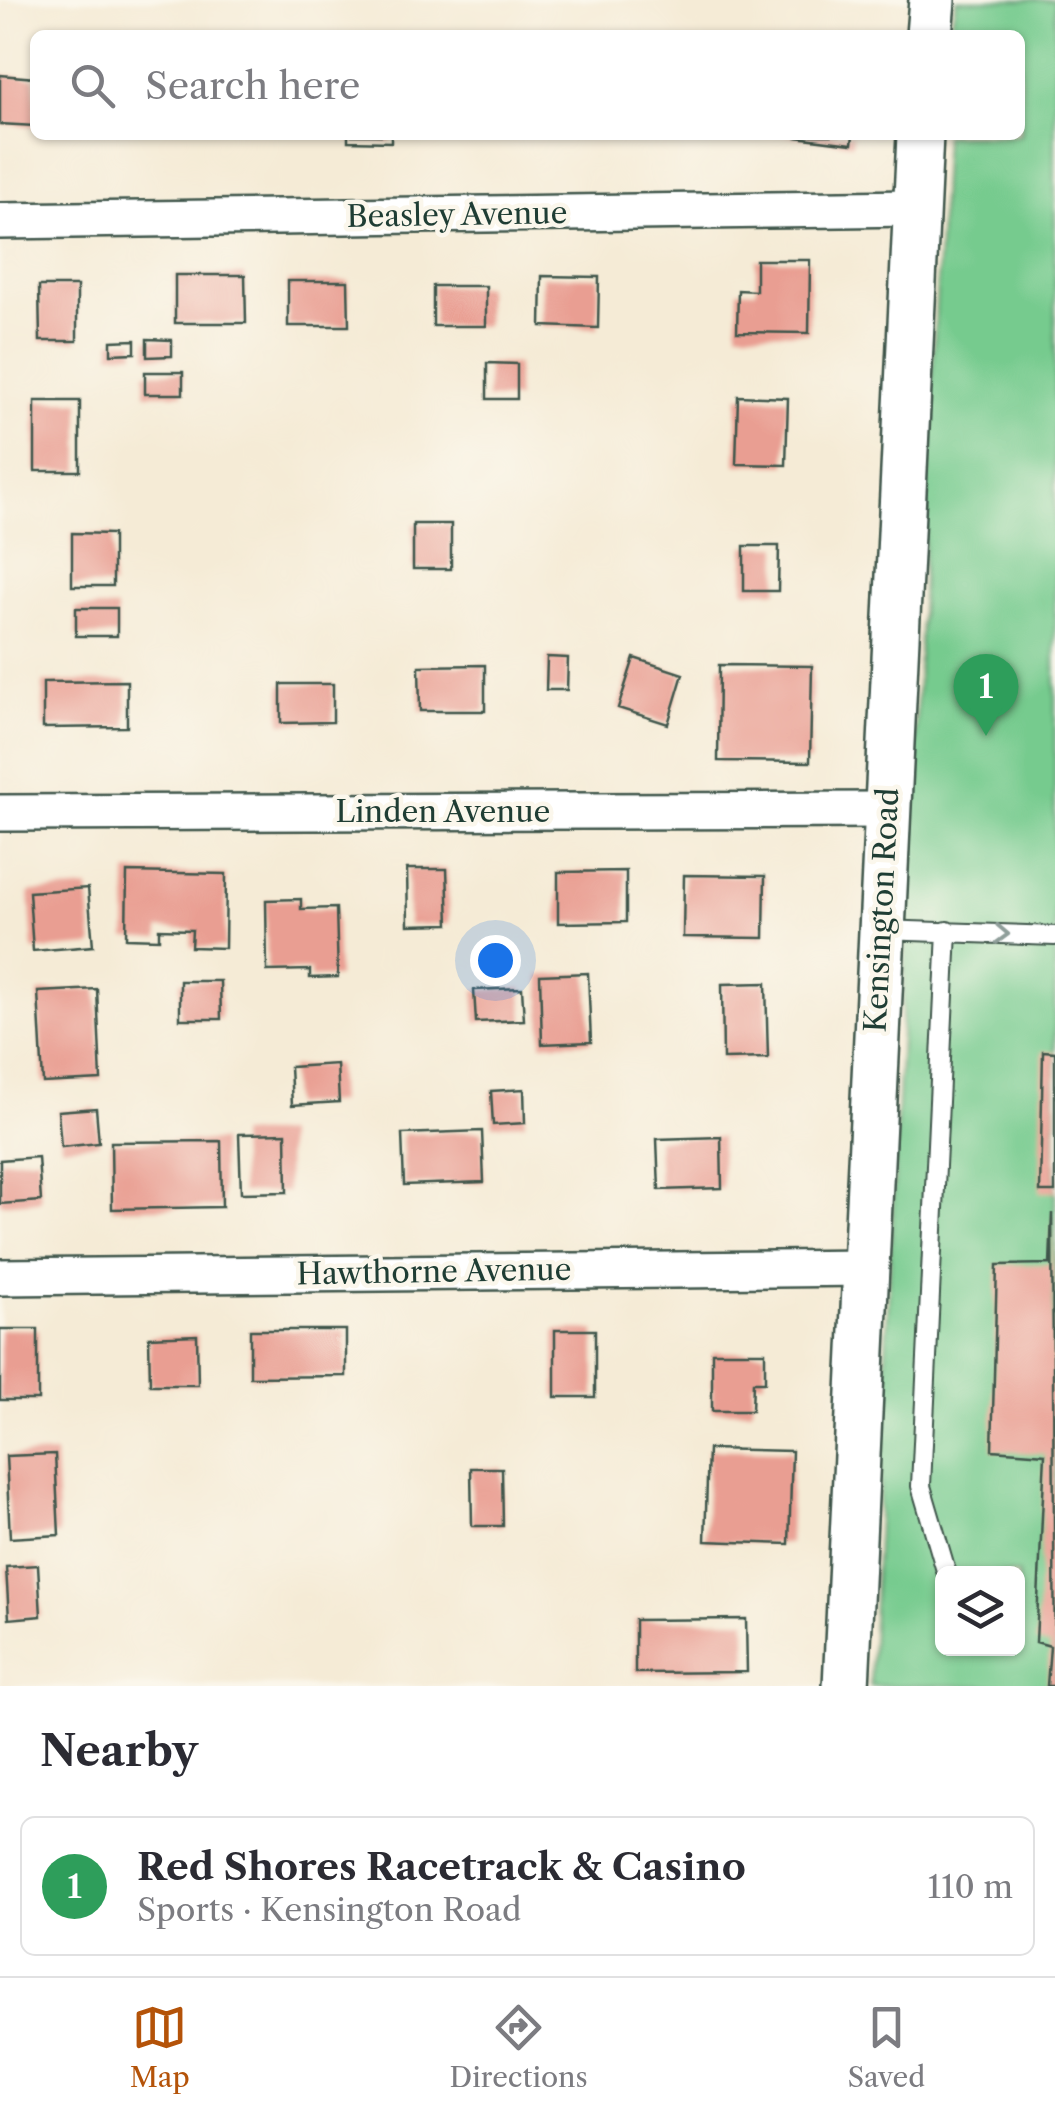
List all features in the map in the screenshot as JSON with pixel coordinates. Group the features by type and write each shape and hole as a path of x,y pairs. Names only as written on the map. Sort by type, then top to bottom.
{"street":[{"path":"929,30 932,0"},
{"name":"Kensington Road","path":"846,1686 920,140"},
{"name":"Beasley Avenue","path":"0,221 914,208"},
{"name":"Linden Avenue","path":"0,813 886,810"},
{"name":"Hawthorne Avenue","path":"0,1278 868,1268"}],"lane":[{"path":"880,930 1055,936"},
{"path":"945,1566 922,1486 948,931"}],"green space":[{"path":"956,0 1055,0 1055,1686 870,1686 944,140 1025,140 1025,30 950,30"}],"building":[{"path":"0,75 30,78 30,126 0,124"},
{"path":"391,140 391,142 348,141"},
{"path":"820,140 852,140 852,144"},
{"path":"756,260 810,260 809,333 737,332 738,290 756,291"},
{"path":"175,275 245,275 246,323 175,323"},
{"path":"542,276 599,277 598,328 541,326"},
{"path":"288,281 348,281 349,326 288,326"},
{"path":"39,286 77,286 77,341 40,341"},
{"path":"433,286 486,286 486,326 433,326"},
{"path":"147,339 172,340 172,356 147,357"},
{"path":"135,340 135,353 111,354 111,341"},
{"path":"487,363 517,364 517,399 487,399"},
{"path":"145,372 183,372 183,394 145,394"},
{"path":"738,396 788,398 786,465 736,464"},
{"path":"35,401 80,401 80,471 35,471"},
{"path":"413,524 451,524 451,569 413,569"},
{"path":"72,533 113,534 113,586 72,586"},
{"path":"744,546 779,546 778,591 744,591"},
{"path":"76,608 117,608 117,636 76,636"},
{"path":"547,657 568,658 567,690 546,690"},
{"path":"634,658 683,674 668,724 618,708"},
{"path":"485,665 485,711 420,711 419,666"},
{"path":"719,665 812,666 810,762 718,761"},
{"path":"127,681 127,727 43,728 43,682"},
{"path":"281,684 333,684 333,722 281,723"},
{"path":"407,869 447,869 449,924 408,925"},
{"path":"626,871 626,922 558,923 558,872"},
{"path":"127,872 226,874 225,948 191,947 192,930 159,929 159,939 126,938"},
{"path":"684,875 765,876 764,938 683,937"},
{"path":"88,888 93,946 33,951 29,892"},
{"path":"301,899 301,909 336,908 338,977 310,978 310,970 267,971 266,900"},
{"path":"588,973 591,1042 542,1044 540,975"},
{"path":"180,981 220,981 221,1019 180,1019"},
{"path":"766,983 768,1058 723,1059 722,984"},
{"path":"522,988 524,1020 476,1022 474,990"},
{"path":"97,989 101,1080 43,1083 38,992"},
{"path":"1043,1051 1055,1052 1055,1192 1040,1192"},
{"path":"337,1064 339,1102 292,1105 290,1067"},
{"path":"524,1089 525,1123 493,1125 491,1091"},
{"path":"96,1108 99,1143 61,1147 58,1111"},
{"path":"482,1131 484,1182 404,1185 402,1134"},
{"path":"286,1133 287,1192 241,1193 239,1134"},
{"path":"721,1137 722,1188 659,1190 657,1139"},
{"path":"221,1141 222,1207 112,1209 111,1142"},
{"path":"38,1157 41,1201 0,1204 0,1160"},
{"path":"1052,1213 1055,1686 1047,1686 1050,1646 1036,1642 1045,1454 992,1450 997,1265 1050,1264"},
{"path":"0,1329 38,1329 38,1400 0,1400"},
{"path":"250,1330 346,1330 346,1376 250,1377"},
{"path":"555,1330 595,1330 595,1397 555,1397"},
{"path":"197,1335 198,1385 150,1385 149,1337"},
{"path":"712,1352 765,1352 765,1382 753,1382 752,1411 712,1411"},
{"path":"708,1449 792,1451 789,1544 705,1541"},
{"path":"55,1454 59,1535 10,1538 6,1456"},
{"path":"471,1468 502,1468 503,1526 472,1526"},
{"path":"38,1565 41,1616 9,1619 6,1567"},
{"path":"746,1619 747,1672 635,1673 635,1620"}],"place":[{"name":"Red Shores Racetrack & Casino","path":"986,736"}]}
